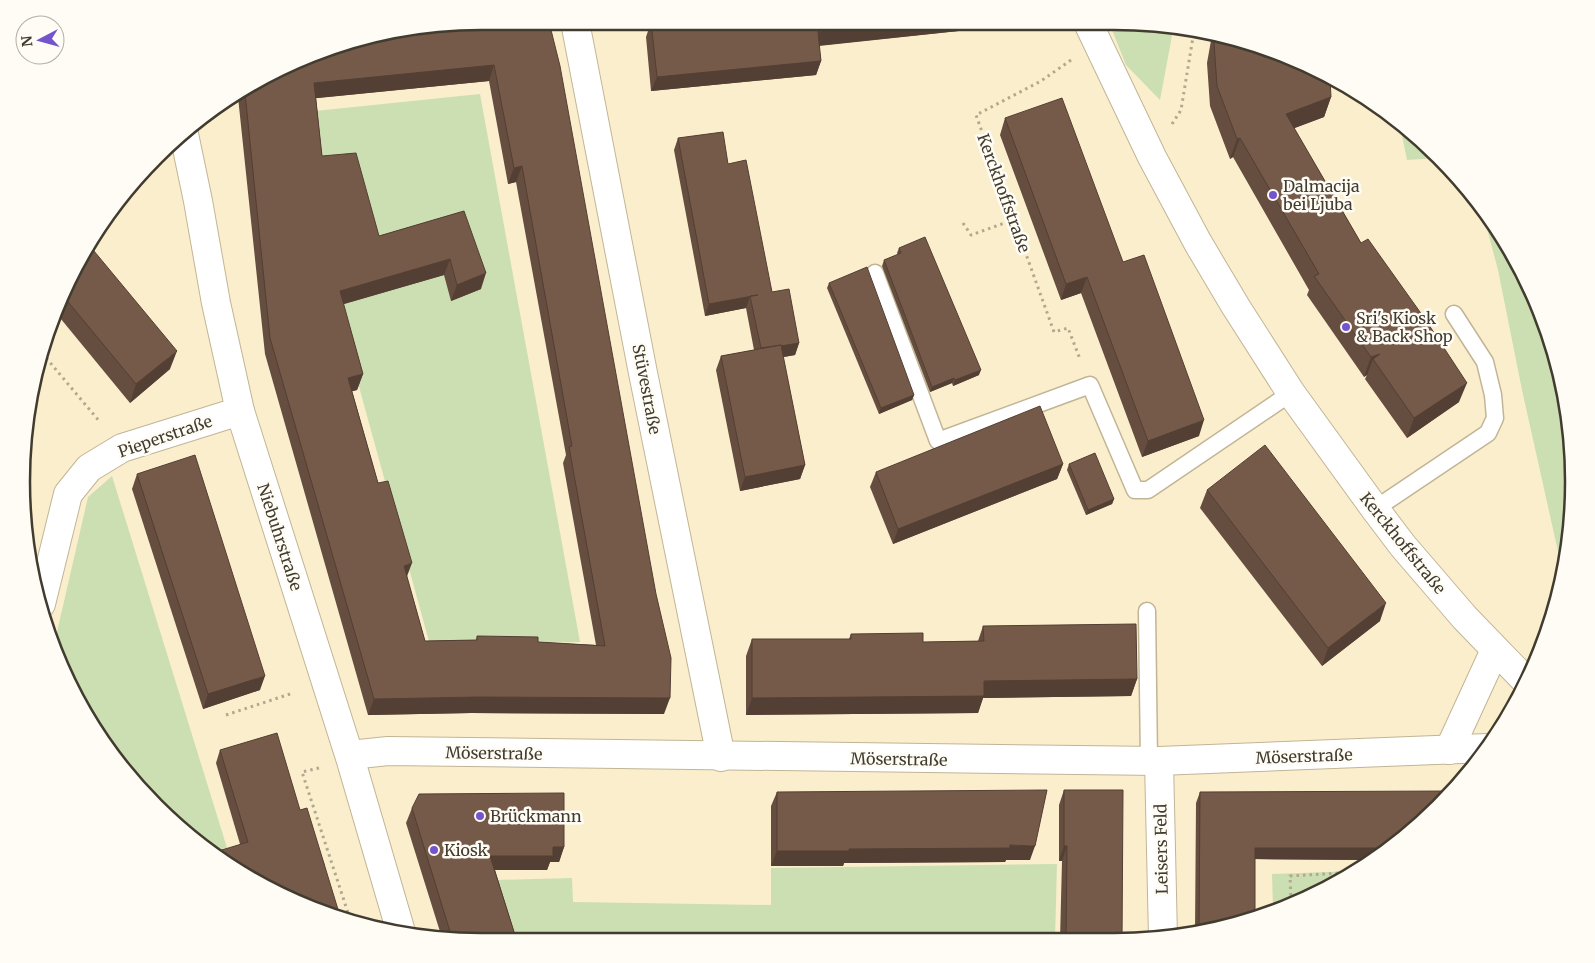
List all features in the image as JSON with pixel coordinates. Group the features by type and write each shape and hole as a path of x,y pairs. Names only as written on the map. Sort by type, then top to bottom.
{"street":[{"name":"Stüvestraße","path":"577,30 721,757"},
{"name":"Kerckhoffstraße","path":"1094,37 1152,157 1231,299 1291,393 1375,509 1428,575 1521,676"},
{"name":"Niebuhrstraße","path":"185,141 216,303 240,411 350,758 399,925"},
{"name":"Pieperstraße","path":"44,593 68,494 89,468 122,448 240,411"},
{"path":"1449,750 1495,650"},
{"name":"Möserstraße","path":"350,758 388,751 721,757 1154,761 1477,749"},
{"name":"Leisers Feld","path":"1154,761 1163,930"}],"lane":[{"path":"875,273 938,441 1090,385 1135,490 1148,490 1291,393"},
{"path":"1375,509 1488,433 1496,418 1485,362 1454,314"},
{"path":"1147,611 1154,761"}],"path":[{"name":"Kerckhoffstraße","path":"1090,385 1068,328 1054,332 976,115 1041,81 1066,63 1094,37"},
{"path":"1152,157 1182,110 1193,38"},
{"path":"963,223 971,236 1014,220"},
{"path":"47,359 122,448"},
{"path":"226,715 293,692"},
{"path":"348,913 302,772 350,758"},
{"path":"1291,897 1290,876 1339,873"}],"green space":[{"path":"1112,30 1172,34 1160,100 1126,65"},
{"path":"480,94 580,642 430,645 336,303 315,111"},
{"path":"1402,134 1429,159 1407,160"},
{"path":"1487,228 1505,256 1531,309 1550,365 1561,423 1564,452 1564,511 1559,554 1522,390 1498,270"},
{"path":"112,476 230,856 207,840 162,801 123,756 90,707 64,654 57,634 88,497"},
{"path":"1057,864 1055,933 513,933 495,880 572,878 573,902 771,905 771,868"},
{"path":"1341,872 1273,904 1272,874"}],"building":[{"path":"551,30 560,66 656,594 671,658 670,698 477,697 374,699 270,338 245,97 309,64 365,45 423,34 452,31","holes":["494,65 514,168 522,166 572,446 569,447 605,646 538,642 538,637 477,636 477,640 425,641 404,566 412,563 388,481 378,483 348,378 363,374 340,291 450,259 457,285 486,273 464,211 379,236 356,153 322,156 314,83"]},
{"path":"652,30 818,30 821,61 657,77"},
{"path":"819,30 838,30 819,32"},
{"path":"1214,43 1230,45 1259,54 1286,64 1330,86 1331,97 1286,114 1361,243 1368,239 1425,319 1467,383 1414,418 1373,359 1380,354 1371,357 1314,276 1319,274 1240,138 1237,139 1217,86"},
{"path":"1062,98 1123,262 1144,255 1204,420 1148,441 1087,277 1066,284 1005,118"},
{"path":"723,132 728,164 746,160 772,292 789,289 799,343 761,348 750,296 709,304 678,138"},
{"path":"925,237 981,370 932,387 884,260 901,253 899,248"},
{"path":"94,250 177,351 136,384 68,301"},
{"path":"867,267 914,395 881,408 829,283"},
{"path":"781,345 805,465 745,477 721,356"},
{"path":"1040,406 1063,464 898,529 876,472"},
{"path":"1265,445 1386,603 1328,648 1207,490"},
{"path":"1095,453 1114,499 1088,510 1069,464"},
{"path":"195,455 265,676 208,694 137,474"},
{"path":"1136,624 1137,679 984,681 984,696 752,698 752,639 851,639 851,634 923,633 923,642 984,641 983,626"},
{"path":"277,733 300,810 307,808 338,910 309,899 256,873 221,850 248,842 220,750"},
{"path":"1047,790 1035,846 1010,845 1010,848 777,851 777,792"},
{"path":"1064,790 1123,790 1122,933 1066,933 1067,846 1064,846"},
{"path":"1442,791 1411,821 1377,848 1255,848 1255,910 1199,924 1200,792"},
{"path":"564,793 564,847 553,847 553,856 490,856 514,933 450,932 412,808 419,794"}],"place":[{"name":"Dalmacija bei Ljuba","path":"1273,195"},
{"name":"Sri's Kiosk & Back Shop","path":"1346,327"},
{"name":"Brückmann","path":"480,816"},
{"name":"Kiosk","path":"434,850"}]}
